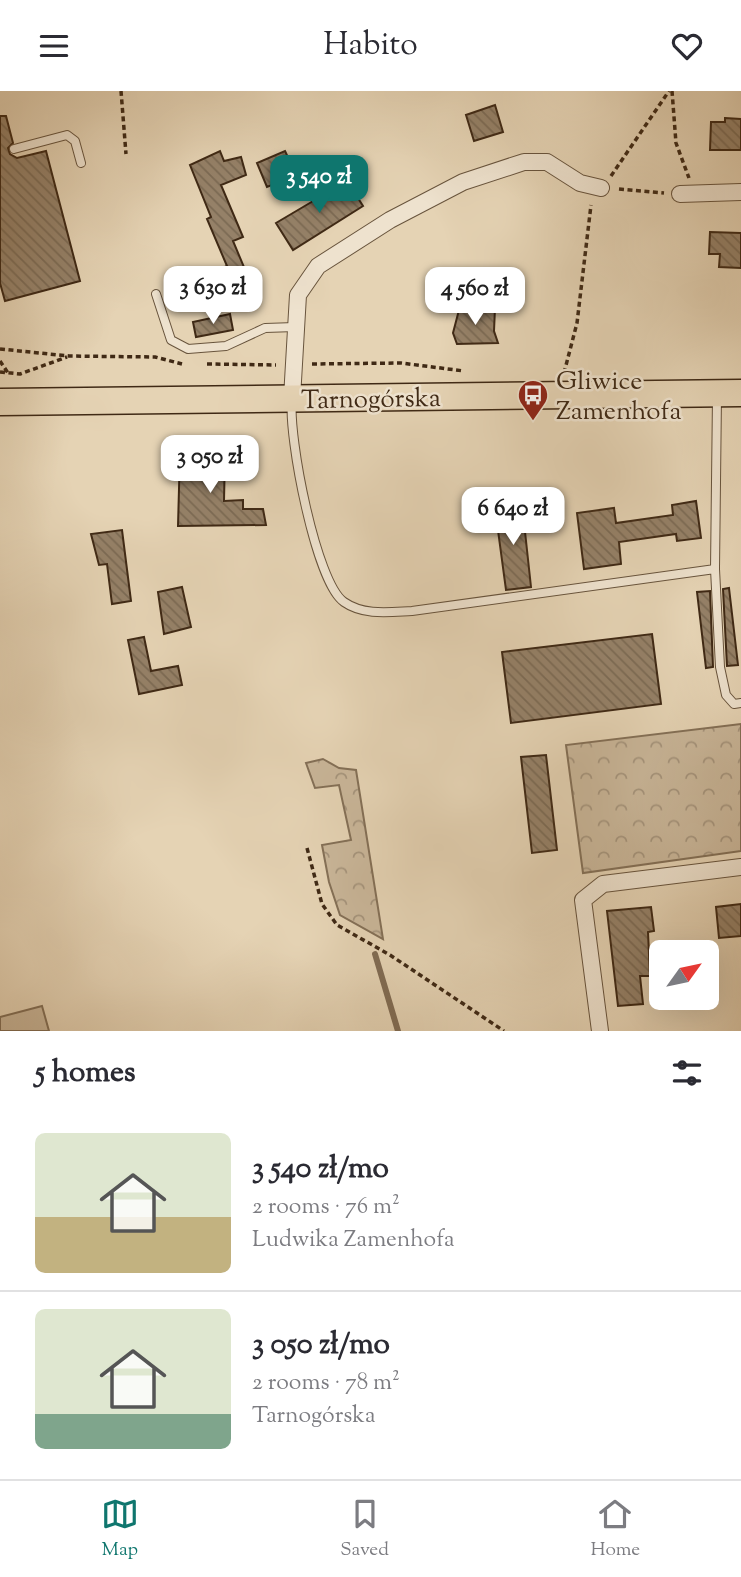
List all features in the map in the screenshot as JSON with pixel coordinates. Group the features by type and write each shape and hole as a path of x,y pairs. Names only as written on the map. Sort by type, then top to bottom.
{"main road":[{"name":"Tarnogórska","path":"0,402 729,393"}],"street":[{"path":"292,398 296,366 298,295 318,266 390,220 463,182 524,162 547,162 580,183 601,188"},
{"path":"687,194 741,192"},
{"path":"600,1031 583,900 603,884 741,867"}],"lane":[{"path":"14,149 67,135 75,141 81,163"},
{"path":"156,294 171,340 188,349 226,347 265,328 295,327"},
{"path":"729,393 715,569 718,641 726,695 734,704 741,703"},
{"path":"292,398 293,452 318,547 333,590 342,601 354,608 374,613 412,611 715,569"}],"path":[{"path":"121,91 126,154"},
{"path":"563,378 577,323 592,199 633,148 671,91"},
{"path":"601,188 687,194 676,142 671,91"},
{"path":"0,349 69,356 155,357 184,364"},
{"path":"0,372 10,375 69,356"},
{"path":"0,361 10,375"},
{"path":"196,364 296,366 401,363 466,372"},
{"path":"307,848 322,904 337,925 390,955 504,1031"}],"green space":[{"path":"741,724 741,851 583,873 566,745"},
{"path":"323,759 339,768 356,770 383,939 340,915 329,882 322,845 351,840 339,785 315,788 306,763"},
{"path":"42,1006 49,1031 0,1031 0,1017"}],"building":[{"path":"495,105 503,132 474,141 466,115"},
{"path":"0,116 6,116 13,143 8,148 10,154 17,158 46,151 80,281 5,301 0,283"},
{"path":"725,118 741,119 741,150 710,150 711,122 725,122"},
{"path":"220,151 224,161 241,157 246,175 221,185 243,237 233,241 254,291 216,307 205,282 222,274 220,269 227,266 207,219 211,217 190,165"},
{"path":"285,151 296,175 267,187 257,163"},
{"path":"347,181 363,206 293,250 276,223"},
{"path":"710,232 741,233 741,268 719,267 720,254 709,254"},
{"path":"495,308 494,331 498,343 457,344 453,333 459,310"},
{"path":"230,314 233,330 196,337 193,322"},
{"path":"180,452 225,454 224,501 243,500 243,509 263,509 266,525 178,526"},
{"path":"696,501 701,538 677,541 676,534 619,542 621,564 584,569 577,513 614,508 616,523 673,515 672,505"},
{"path":"522,504 531,587 506,590 495,508"},
{"path":"122,530 131,601 112,604 107,564 99,565 91,534"},
{"path":"182,587 191,627 164,634 158,592"},
{"path":"729,588 738,665 727,666 723,589"},
{"path":"710,591 713,667 706,668 697,592"},
{"path":"652,634 661,704 511,723 502,652"},
{"path":"144,637 151,671 178,666 182,685 139,694 128,640"},
{"path":"546,755 557,850 532,853 521,757"},
{"path":"741,904 741,936 719,938 716,907"},
{"path":"651,907 654,931 648,932 649,976 640,976 643,1004 618,1006 607,911"}],"waterway":[{"path":"375,954 398,1031"}],"place":[{"name":"Gliwice Zamenhofa","path":"533,422"}]}
